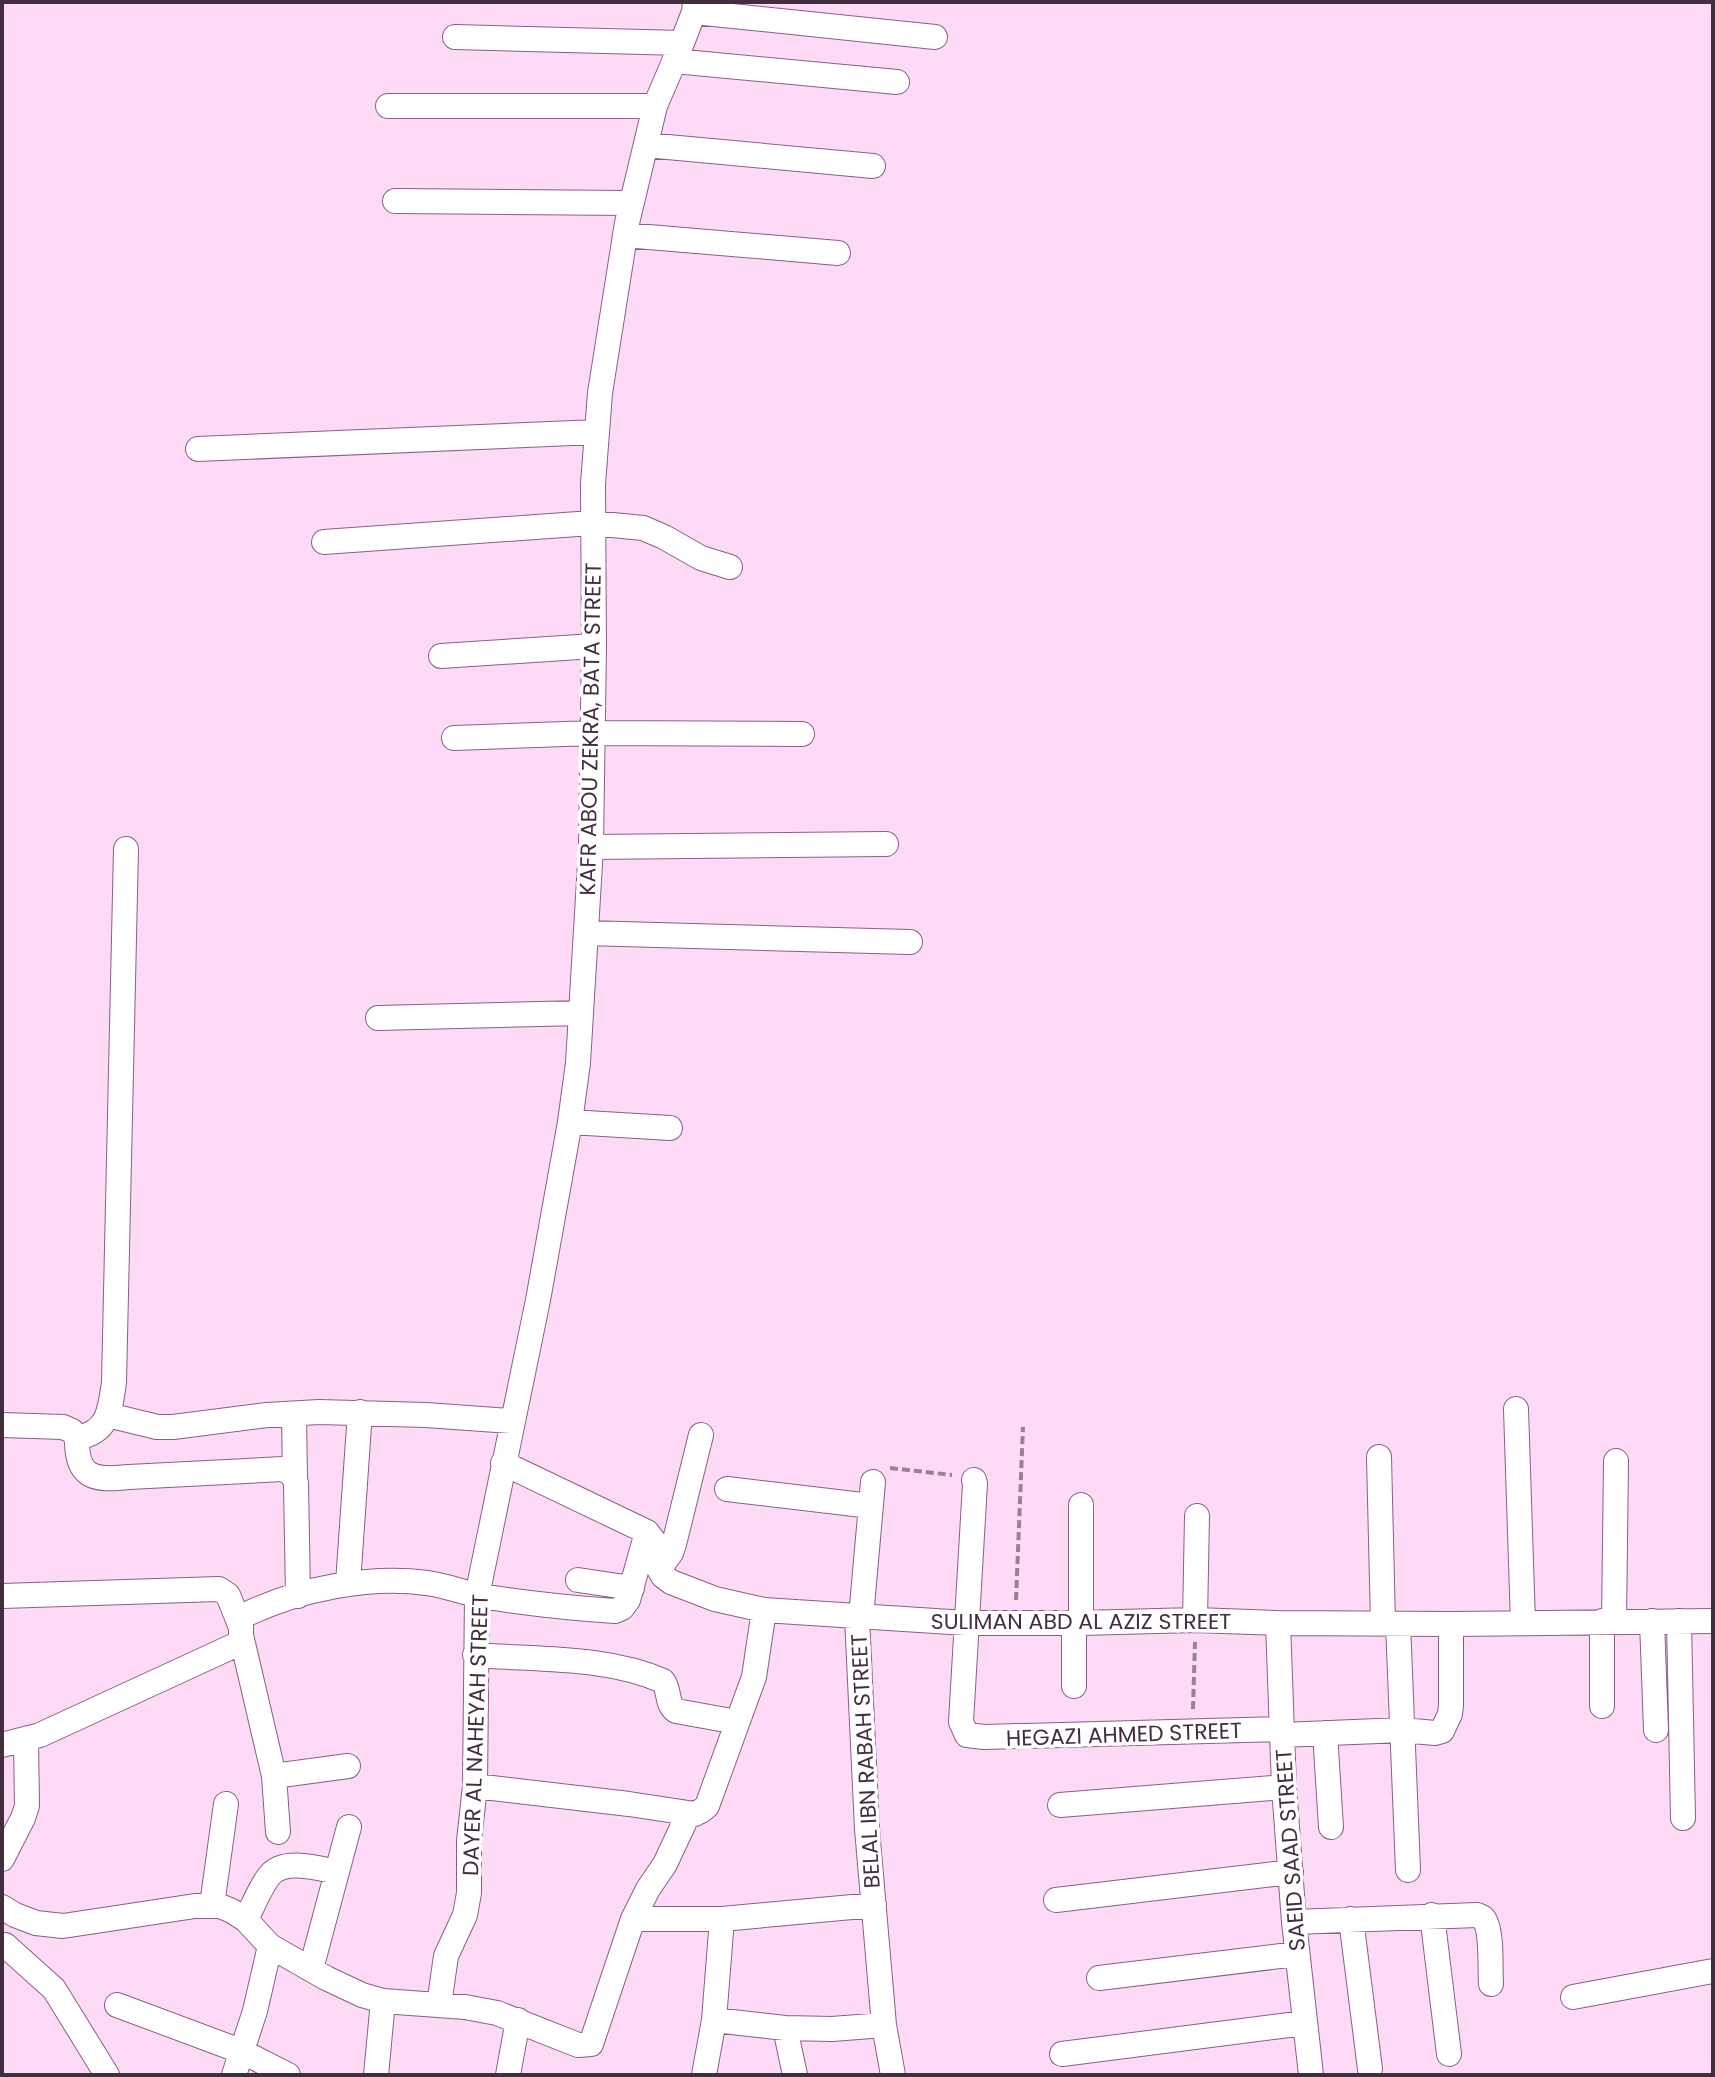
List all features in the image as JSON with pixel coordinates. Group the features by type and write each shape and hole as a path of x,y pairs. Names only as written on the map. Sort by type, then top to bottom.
{"street":[{"path":"694,7 935,37"},
{"name":"KAFR ABOU ZEKRA, BATA STREET","path":"503,1463 538,1300 578,1063 591,847 592,523 600,393 631,203 655,106 694,7"},
{"path":"455,37 678,52 897,82"},
{"path":"388,106 655,106"},
{"path":"646,145 873,166"},
{"path":"395,201 631,203"},
{"path":"625,235 838,253"},
{"path":"198,449 597,432"},
{"path":"324,542 592,523 643,528 701,558 730,567"},
{"path":"441,656 594,646"},
{"path":"454,738 593,733 802,734"},
{"path":"591,847 886,844"},
{"path":"77,1438 96,1431 108,1415 114,1382 126,849"},
{"path":"586,933 910,942"},
{"path":"378,1018 581,1013"},
{"path":"570,1122 670,1128"},
{"path":"1516,1409 1523,1623"},
{"path":"108,1415 157,1427 319,1412 511,1421"},
{"path":"348,1583 360,1412"},
{"path":"294,1414 298,1596"},
{"path":"2,1425 63,1427 72,1431 77,1438 78,1460 84,1471 105,1480 283,1469 295,1479"},
{"path":"659,1569 674,1544 701,1435"},
{"path":"1379,1457 1390,1624 1402,1730 1408,1870"},
{"path":"1602,1706 1616,1461"},
{"path":"503,1463 647,1532 654,1541 659,1569"},
{"name":"DAYER AL NAHEYAH STREET","path":"439,2005 446,1956 465,1915 469,1893 469,1841 475,1786 477,1596 503,1463"},
{"path":"966,1623 974,1480"},
{"path":"727,1489 872,1494"},
{"name":"BELAL IBN RABAH STREET","path":"872,1494 859,1617 867,1829 884,2025 893,2075"},
{"path":"1074,1686 1081,1505"},
{"path":"1195,1620 1197,1516"},
{"path":"241,1634 241,1619 247,1614 348,1583 379,1581 424,1582 477,1596 615,1611 628,1600 647,1532"},
{"name":"SULIMAN ABD AL AZIZ STREET","path":"659,1569 663,1576 682,1587 715,1599 764,1610 966,1623 1713,1621"},
{"path":"578,1580 632,1588"},
{"path":"2,1596 219,1589 228,1595 241,1634 274,1776 278,1832"},
{"path":"2,1907 36,1923 63,1926 212,1905 232,1911 246,1920 270,1946 346,1988 383,2001 489,2011 578,2045 591,2044 633,1919 665,1864 687,1817 707,1806 754,1677 764,1610"},
{"path":"1652,1621 1656,1730"},
{"path":"1679,1621 1683,1818"},
{"name":"HEGAZI AHMED STREET","path":"966,1623 961,1722 967,1735 984,1737 1402,1730 1435,1733 1445,1726 1451,1705 1451,1624"},
{"name":"SAEID SAAD STREET","path":"1278,1623 1284,1787 1294,1922 1311,2075"},
{"path":"2,1745 26,1740 60,1726 241,1634"},
{"path":"475,1655 581,1662 629,1671 663,1681 671,1707 676,1711 737,1722"},
{"path":"1325,1733 1331,1827"},
{"path":"2,1859 27,1806 26,1740"},
{"path":"274,1776 348,1766"},
{"path":"475,1786 695,1814"},
{"path":"1060,1805 1284,1787"},
{"path":"212,1905 226,1804"},
{"path":"311,1969 349,1827"},
{"path":"246,1920 269,1876 277,1869 287,1866 337,1872"},
{"path":"1056,1900 1291,1872"},
{"name":"BELAL IBN RABAH STREET","path":"633,1919 722,1919 874,1905"},
{"path":"1294,1922 1432,1915 1470,1914 1482,1917 1486,1922 1491,1984"},
{"path":"1432,1915 1449,2054"},
{"path":"704,2075 714,2020 722,1919"},
{"path":"1351,1919 1370,2069"},
{"path":"239,2064 270,1946"},
{"path":"3,1948 54,1989 107,2075"},
{"path":"1099,1978 1297,1954"},
{"path":"1573,1997 1713,1971"},
{"path":"376,2075 383,2001"},
{"path":"117,2005 239,2064 288,2075"},
{"path":"508,2075 518,2020"},
{"path":"714,2020 785,2028 832,2029 884,2025"},
{"path":"1062,2054 1305,2023"},
{"path":"785,2028 795,2075"}],"path":[{"path":"1015,1622 1023,1427"},
{"path":"872,1494 878,1471 885,1468 926,1471 974,1480"},
{"path":"1193,1732 1195,1620"}]}
